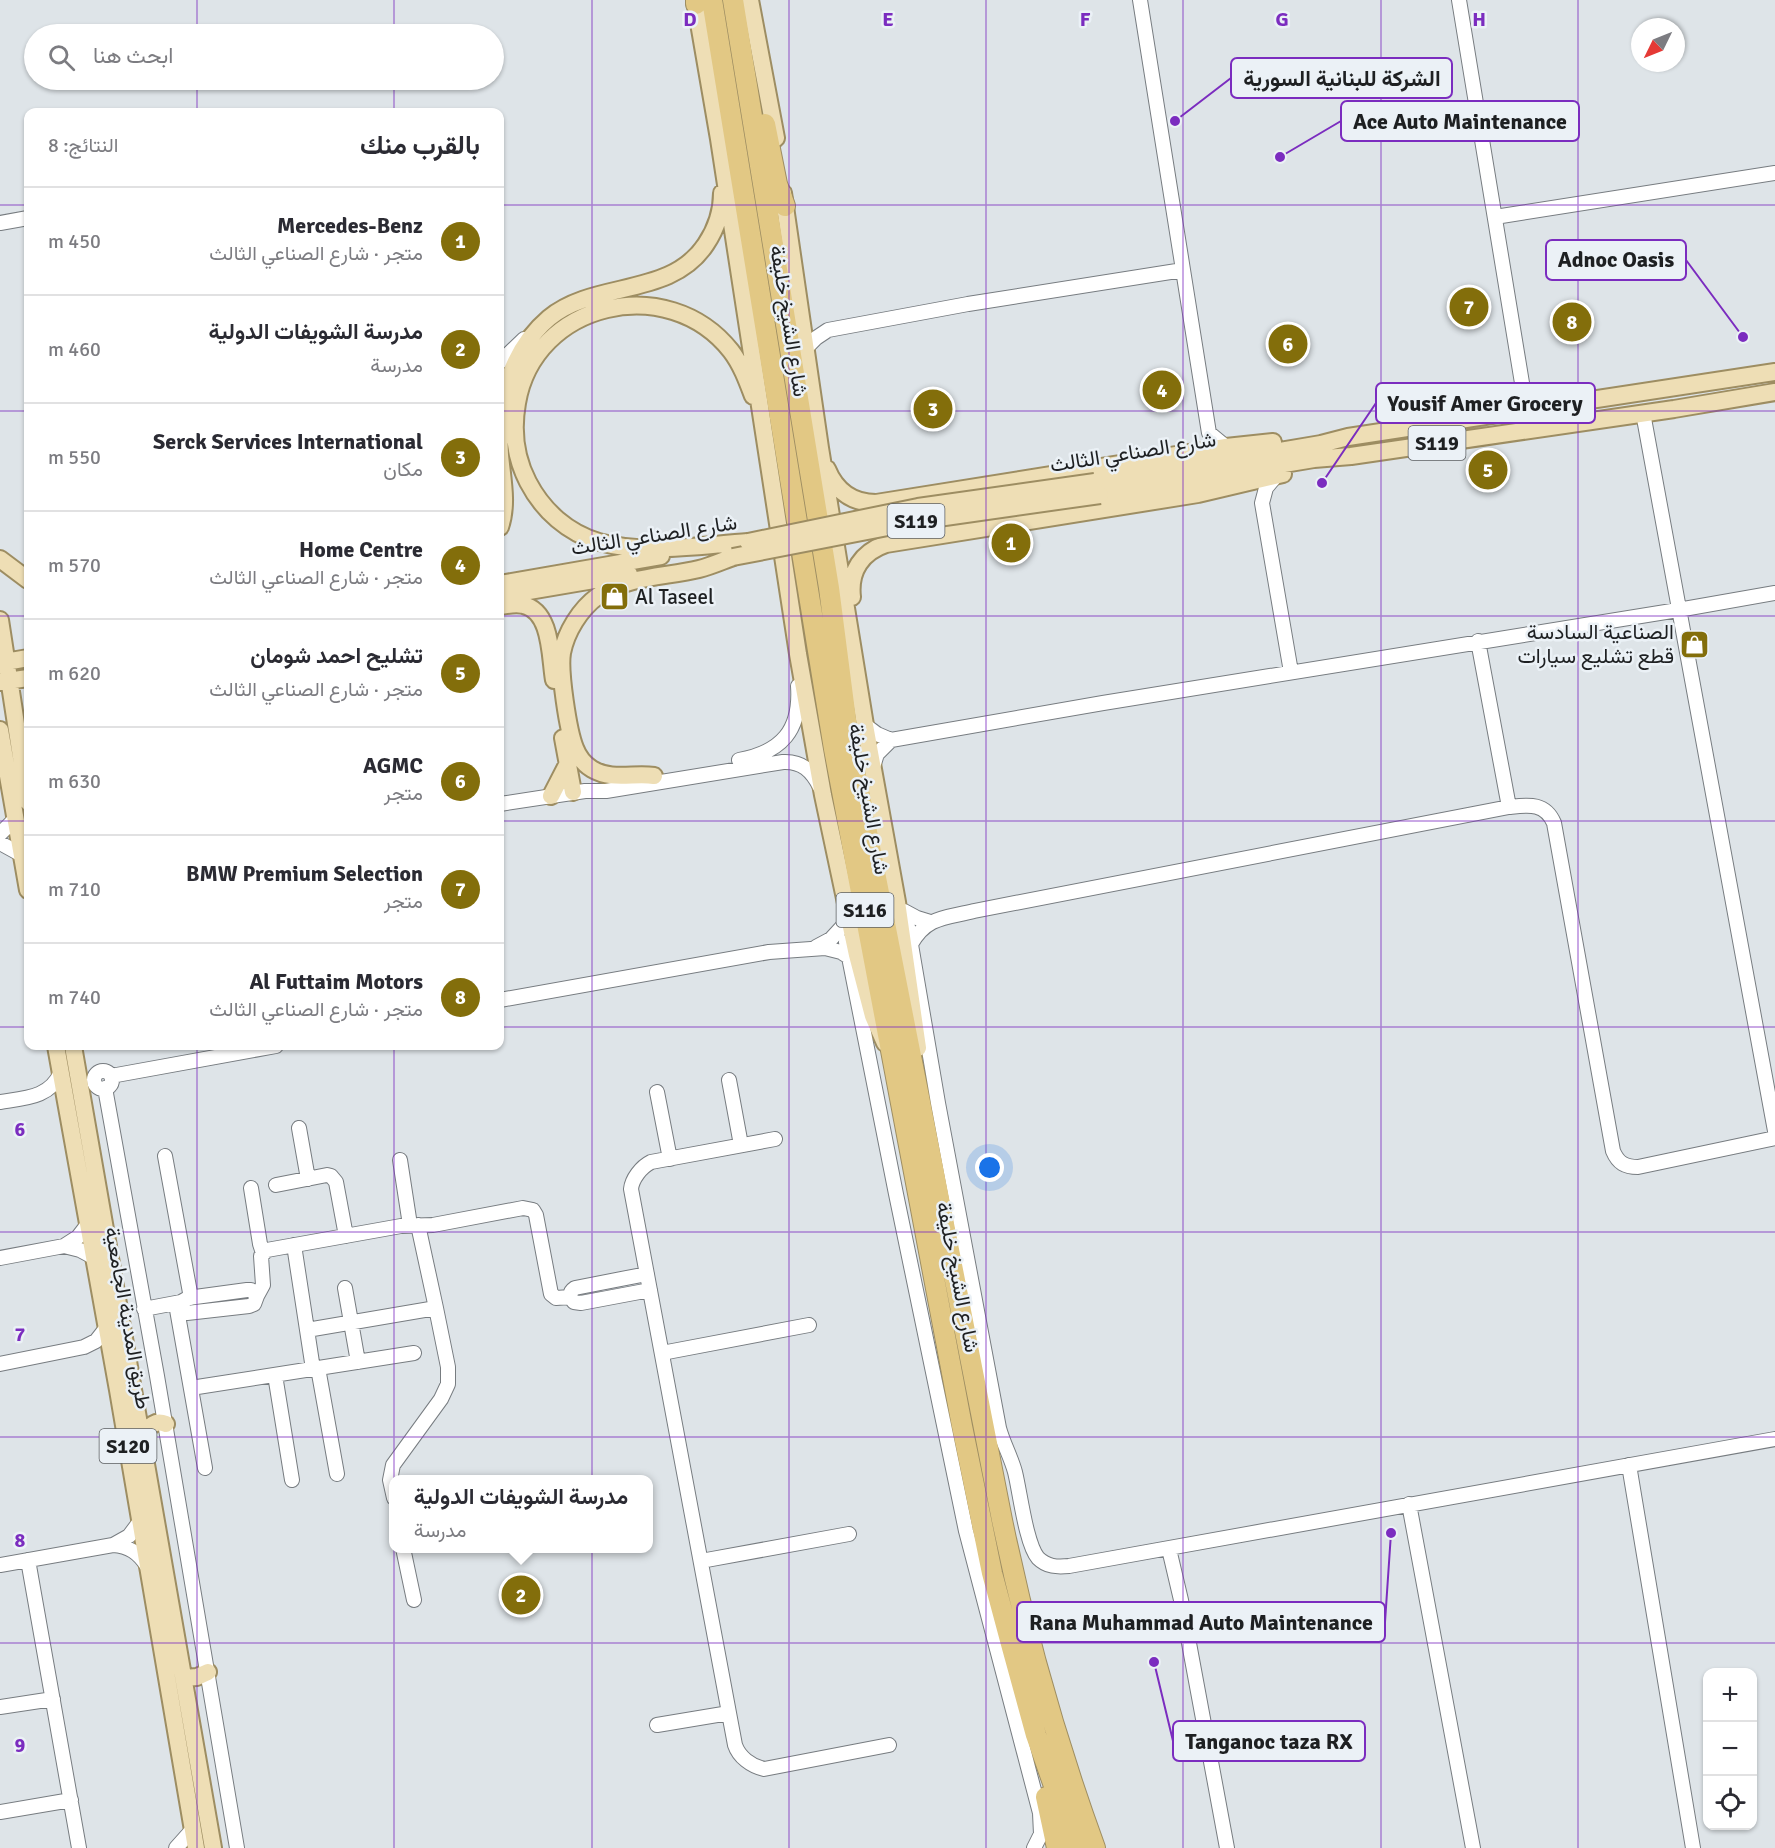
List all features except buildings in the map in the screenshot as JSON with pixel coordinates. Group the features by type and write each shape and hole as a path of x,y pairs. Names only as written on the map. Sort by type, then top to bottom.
{"highway":[{"name":"شارع الشيخ خليفة","path":"733,0 827,576 848,735 1013,1574 1027,1634 1058,1738 1071,1807"},
{"name":"شارع الشيخ خليفة","path":"700,1 891,1052 992,1573 1036,1735 1071,1807"},
{"path":"739,41 754,76 777,184 785,206"},
{"path":"948,1244 967,1258"},
{"path":"949,1442 962,1426"},
{"path":"1036,1735 1057,1848"},
{"path":"1058,1738 1070,1753 1110,1848"},
{"name":"S116","path":"1071,1807 1076,1848"},
{"name":"S116","path":"1071,1807 1095,1848"}],"main road":[{"path":"750,0 776,140 820,447 892,878 917,1043 916,1078"},
{"path":"700,1 798,654 823,795 857,955 881,1036 891,1052"},
{"path":"504,394 515,364 538,329 559,311 571,304 655,281 693,261 710,238 719,214 722,194 717,161 719,139"},
{"path":"654,776 607,775 584,762 574,747 561,665 571,629 587,606 608,590 631,582 649,563 569,528 544,507 525,475 515,439 514,421 518,399 530,365 551,337 596,313 633,305 652,306 688,317 711,332 731,351 741,367 764,425"},
{"name":"شارع الصناعي الثالث","path":"504,583 649,563 733,557 1097,489 1348,437 1775,372"},
{"name":"شارع الصناعي الثالث","path":"504,596 649,563 918,507 1097,489 1351,456 1775,392"},
{"path":"820,447 828,472 837,487 850,498 867,503 887,502 1226,447 1316,436 1348,437"},
{"path":"853,642 855,630 851,581 858,565 878,547 1198,494 1329,465 1351,456"},
{"path":"0,559 24,577"},
{"path":"504,606 516,604 530,608 545,624 568,763 579,791"},
{"path":"0,620 16,680 6,697 19,794 15,819 24,867"},
{"path":"0,730 19,794"},
{"path":"551,796 568,763"},
{"name":"طريق المدينة الجامعية","path":"57,1050 81,1187 96,1222 94,1258 196,1848"},
{"name":"طريق المدينة الجامعية","path":"74,1052 83,1101 96,1222 142,1437 213,1848"},
{"path":"142,1437 153,1424 159,1422 166,1424"},
{"path":"184,1678 197,1677 208,1672"}],"street":[{"path":"1140,0 1209,433 1226,447"},
{"path":"1459,0 1522,383"},
{"path":"1495,217 1775,173"},
{"path":"0,223 24,219"},
{"path":"806,348 828,330 968,304 1183,270"},
{"path":"801,317 812,325 828,330"},
{"path":"504,358 538,329"},
{"path":"1642,413 1775,1131"},
{"path":"1194,453 1209,433"},
{"path":"1276,476 1266,488 1262,503 1291,672"},
{"path":"1236,485 1251,492 1262,503"},
{"path":"865,725 891,740 1775,593"},
{"path":"1478,641 1509,807"},
{"path":"504,803 758,756 780,744 793,725 797,714 798,654"},
{"path":"873,767 878,754 891,740"},
{"path":"579,791 606,791 789,762 800,764 810,771 823,795"},
{"path":"911,944 919,931 930,922 974,911 1509,807 1527,805 1541,807 1551,816 1554,823 1616,1158 1622,1164 1638,1167 1775,1138"},
{"path":"0,834 15,819"},
{"path":"0,843 22,855"},
{"path":"839,865 838,889 843,926 966,1531 1040,1813 1041,1834 1034,1848"},
{"path":"892,878 899,888 911,944 938,1103 999,1428 1014,1470 1031,1546 1040,1560 1056,1567 1069,1566 1775,1439"},
{"path":"904,911 930,922"},
{"path":"816,947 831,939 843,926"},
{"path":"504,999 713,961 816,947 833,949 849,957"},
{"path":"83,1101 103,1081 254,1050"},
{"path":"74,1052 103,1081 166,1424 237,1848"},
{"path":"0,1102 39,1095 52,1086 61,1072"},
{"path":"729,1080 741,1145"},
{"path":"657,1092 670,1159"},
{"path":"39,1095 55,1100 68,1113"},
{"path":"299,1128 308,1179"},
{"path":"775,1139 647,1164 632,1184 729,1713 736,1749 741,1756 759,1768 889,1745"},
{"path":"165,1156 191,1388 205,1468"},
{"path":"391,1475 393,1466 441,1399 448,1384 448,1367 436,1308 400,1160"},
{"path":"276,1185 327,1175 334,1179 346,1236"},
{"path":"183,1301 183,1311 191,1313 254,1304 263,1285 261,1259 263,1252 251,1188"},
{"path":"263,1252 346,1236 414,1225 433,1225 528,1208 536,1215 552,1294 556,1298 570,1297"},
{"path":"0,1258 64,1246 96,1222"},
{"path":"294,1245 307,1330 337,1474"},
{"path":"64,1246 80,1250 94,1258"},
{"path":"570,1297 575,1287 647,1274"},
{"path":"610,1281 613,1297"},
{"path":"345,1288 358,1362"},
{"path":"570,1297 578,1304 650,1290"},
{"path":"144,1309 183,1301"},
{"path":"307,1330 436,1308"},
{"path":"662,1353 809,1325"},
{"path":"0,1364 77,1350 96,1341 107,1327"},
{"path":"191,1388 414,1353"},
{"path":"274,1375 292,1480"},
{"path":"1629,1465 1694,1848"},
{"path":"1409,1504 1473,1848"},
{"path":"0,1565 113,1545 129,1536 141,1520"},
{"path":"701,1561 849,1534"},
{"path":"113,1545 130,1548 137,1553 148,1568"},
{"path":"1169,1549 1181,1600 1227,1848"},
{"path":"404,1553 414,1600"},
{"path":"28,1560 79,1848"},
{"path":"0,1707 53,1699"},
{"path":"657,1725 729,1713"},
{"path":"0,1812 71,1800"},
{"path":"176,1848 193,1830"}],"place":[{"name":"الشركة للبنانية السورية","path":"1175,121"},
{"name":"Ace Auto Maintenance","path":"1280,157"},
{"name":"BMW Premium Selection","path":"1469,307"},
{"name":"Al Futtaim Motors","path":"1572,322"},
{"name":"Adnoc Oasis","path":"1743,337"},
{"name":"AGMC","path":"1288,344"},
{"name":"Home Centre","path":"1162,390"},
{"name":"Serck Services International","path":"933,409"},
{"name":"تشليح احمد شومان","path":"1488,470"},
{"name":"Yousif Amer Grocery","path":"1322,483"},
{"name":"Mercedes-Benz","path":"1011,543"},
{"name":"Al Taseel","path":"614,597"},
{"name":"الصناعية السادسة قطع تشليع سيارات","path":"1695,644"},
{"name":"Rana Muhammad Auto Maintenance","path":"1391,1533"},
{"name":"مدرسة الشويفات الدولية","path":"521,1595"},
{"name":"Tanganoc taza RX","path":"1154,1662"}]}
